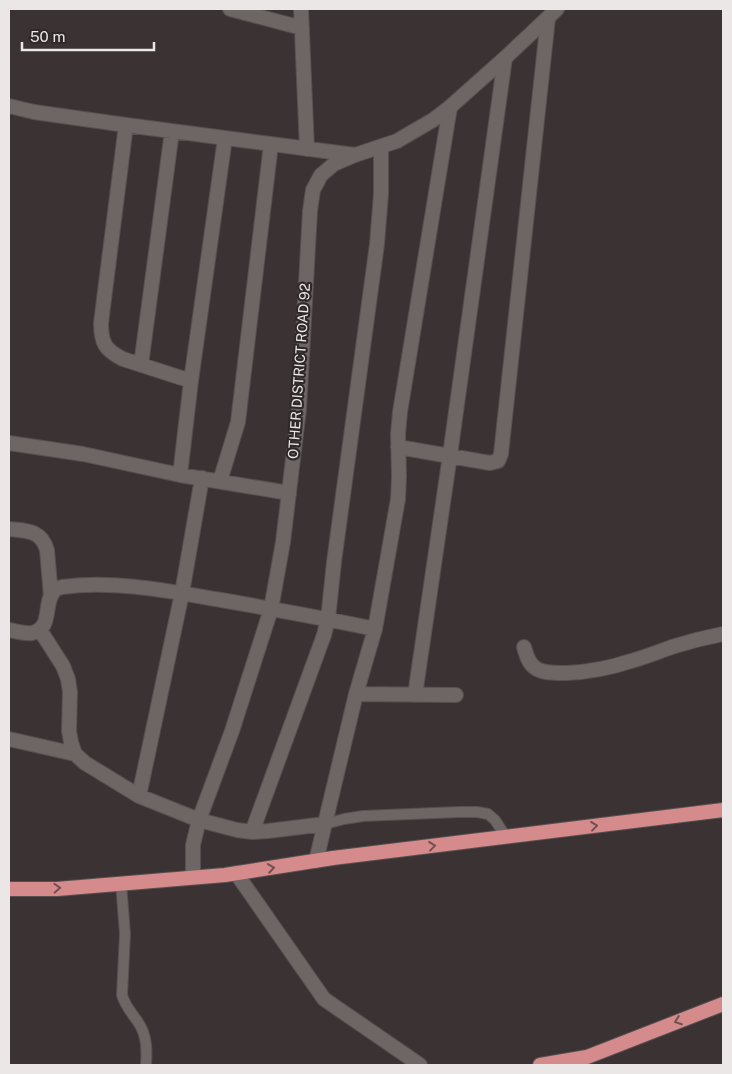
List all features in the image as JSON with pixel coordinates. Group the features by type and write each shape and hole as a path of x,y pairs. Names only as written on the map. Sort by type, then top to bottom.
{"highway":[{"path":"9,889 57,889 193,878 723,810"},
{"path":"540,1065 587,1056 723,1004"}],"street":[{"path":"230,9 302,28"},
{"path":"301,9 308,149"},
{"path":"398,447 490,463 498,461 501,454 553,13"},
{"name":"OTHER DISTRICT ROAD 92","path":"193,878 193,845 199,820 232,731 271,608 283,542 299,409 310,211 314,190 322,175 334,164 397,141 433,120 505,58 553,13"},
{"path":"414,695 450,455 505,58"},
{"path":"9,106 34,112 355,155"},
{"path":"316,861 356,694 375,629 398,499 398,447 403,388 450,107"},
{"path":"126,125 101,323 101,336 113,354 191,381"},
{"path":"142,365 172,131"},
{"path":"180,475 191,381 225,138"},
{"path":"220,481 239,413 271,144"},
{"path":"252,832 324,636 328,619 377,244 381,147"},
{"path":"9,443 82,454 180,475 288,493"},
{"path":"139,796 182,593 202,478"},
{"path":"9,529 29,531 36,534 45,543 48,550 51,596 46,619 40,630 27,633 9,630"},
{"path":"51,596 55,590 62,586 115,584 138,586 271,608 375,629"},
{"path":"40,630 63,666 68,679 71,742 75,754"},
{"path":"524,647 534,668 556,673 588,672 633,661 673,646 723,634"},
{"path":"356,694 456,695"},
{"path":"9,739 75,754 85,763 139,796 199,820 236,830 268,832 325,824"},
{"path":"236,873 324,999 420,1065"}],"lane":[{"path":"325,824 363,816 477,812 488,814 495,820 506,837"},
{"path":"121,884 125,934 122,995 124,1004 140,1024 144,1034 146,1065"}]}
